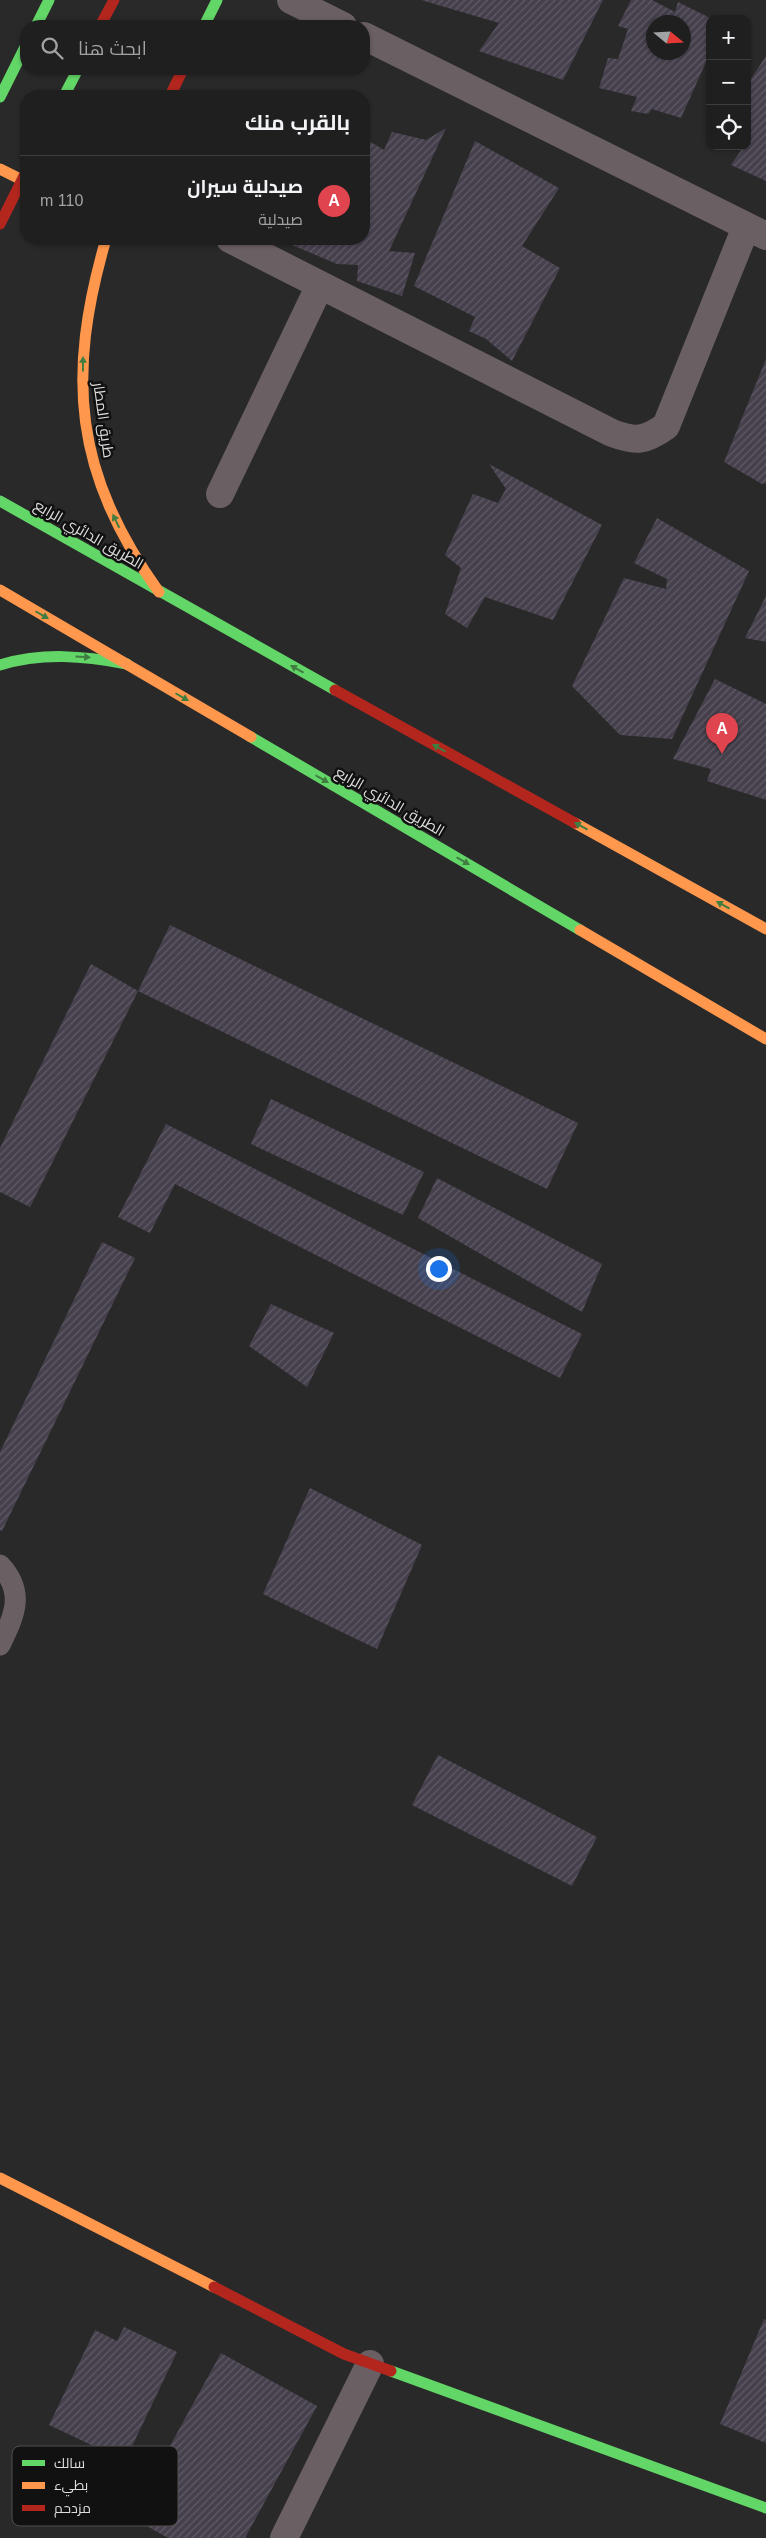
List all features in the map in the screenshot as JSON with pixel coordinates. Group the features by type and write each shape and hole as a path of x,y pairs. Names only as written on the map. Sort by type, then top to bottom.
{"main road":[{"path":"39,20 49,0"},
{"path":"103,20 114,0"},
{"path":"207,20 218,0"},
{"path":"0,97 20,57"},
{"path":"67,90 75,75"},
{"path":"173,90 180,75"},
{"path":"0,169 20,179"},
{"path":"0,224 20,184"},
{"name":"طريق المطار","path":"104,245 91,292 83,344 83,398 90,450 110,509 129,548 159,592"},
{"name":"الطريق الدائري الرابع","path":"0,501 159,592 766,929"},
{"name":"الطريق الدائري الرابع","path":"0,590 766,1038"},
{"path":"0,665 47,656 87,657 126,664"},
{"path":"0,2178 318,2342 370,2364 766,2508"}],"street":[{"path":"291,0 331,20"},
{"path":"242,245 612,433 631,440 650,438 666,426 756,231 370,39"},
{"path":"220,494 320,285"},
{"path":"284,2538 370,2364"}],"lane":[{"path":"0,1565 8,1574 14,1588 16,1605 0,1645"}],"building":[{"path":"421,0 603,0 563,80 479,51 499,23"},
{"path":"631,0 652,0 675,12 678,2 706,16 706,62 681,118 652,109 648,114 631,111 637,97 599,88 608,58 618,59 628,29 618,26"},
{"path":"766,56 766,181 731,165 741,150 751,150 751,79"},
{"path":"446,128 389,251 415,253 402,296 357,281 358,265 337,264 292,245 370,245 370,142 384,150 392,132 426,140"},
{"path":"475,141 559,188 522,246 560,268 512,361 486,339 469,331 475,317 414,286"},
{"path":"766,359 766,483 762,484 724,462"},
{"path":"489,464 602,525 553,620 485,597 467,628 445,614 461,568 445,555 473,494 498,503 506,489"},
{"path":"657,518 749,571 672,739 620,735 572,686 624,578 666,589 667,579 634,563"},
{"path":"766,596 766,642 745,638"},
{"path":"715,679 766,704 766,800 707,781 711,769 673,759"},
{"path":"170,925 578,1123 547,1189 138,991"},
{"path":"91,964 138,991 30,1207 0,1192 0,1148"},
{"path":"271,1099 424,1172 403,1215 251,1144"},
{"path":"166,1124 582,1334 560,1378 175,1184 150,1233 118,1217"},
{"path":"437,1178 602,1264 582,1312 418,1218"},
{"path":"102,1242 135,1258 2,1531 0,1530 0,1452"},
{"path":"271,1304 334,1333 307,1387 249,1346"},
{"path":"310,1488 422,1545 377,1649 263,1594"},
{"path":"438,1755 597,1837 572,1886 412,1805"},
{"path":"764,2319 766,2320 766,2443 720,2424"},
{"path":"124,2327 177,2352 132,2446 93,2446 49,2425 95,2330 117,2341"},
{"path":"221,2353 317,2406 245,2538 168,2538 147,2526 178,2526 178,2446 170,2446"}],"traffic: fast":[{"path":"39,20 49,0"},
{"path":"207,20 217,0"},
{"path":"0,97 20,57"},
{"path":"67,90 75,75"},
{"path":"0,501 335,690"},
{"path":"0,665 32,658 48,657 79,657 127,664"},
{"path":"251,737 580,930"},
{"path":"391,2371 766,2508"}],"traffic: slow":[{"path":"0,169 20,179"},
{"path":"104,245 93,289 85,336 83,380 86,423 94,464 109,506 131,548 159,592"},
{"path":"0,590 251,737"},
{"path":"575,823 766,929"},
{"path":"580,930 766,1039"},
{"path":"0,2178 214,2287"}],"traffic: jam":[{"path":"103,20 114,0"},
{"path":"173,90 180,75"},
{"path":"0,224 20,184"},
{"path":"335,690 575,823"},
{"path":"214,2287 344,2354 391,2371"}],"place":[{"name":"صيدلية سيران","path":"722,754"}]}
